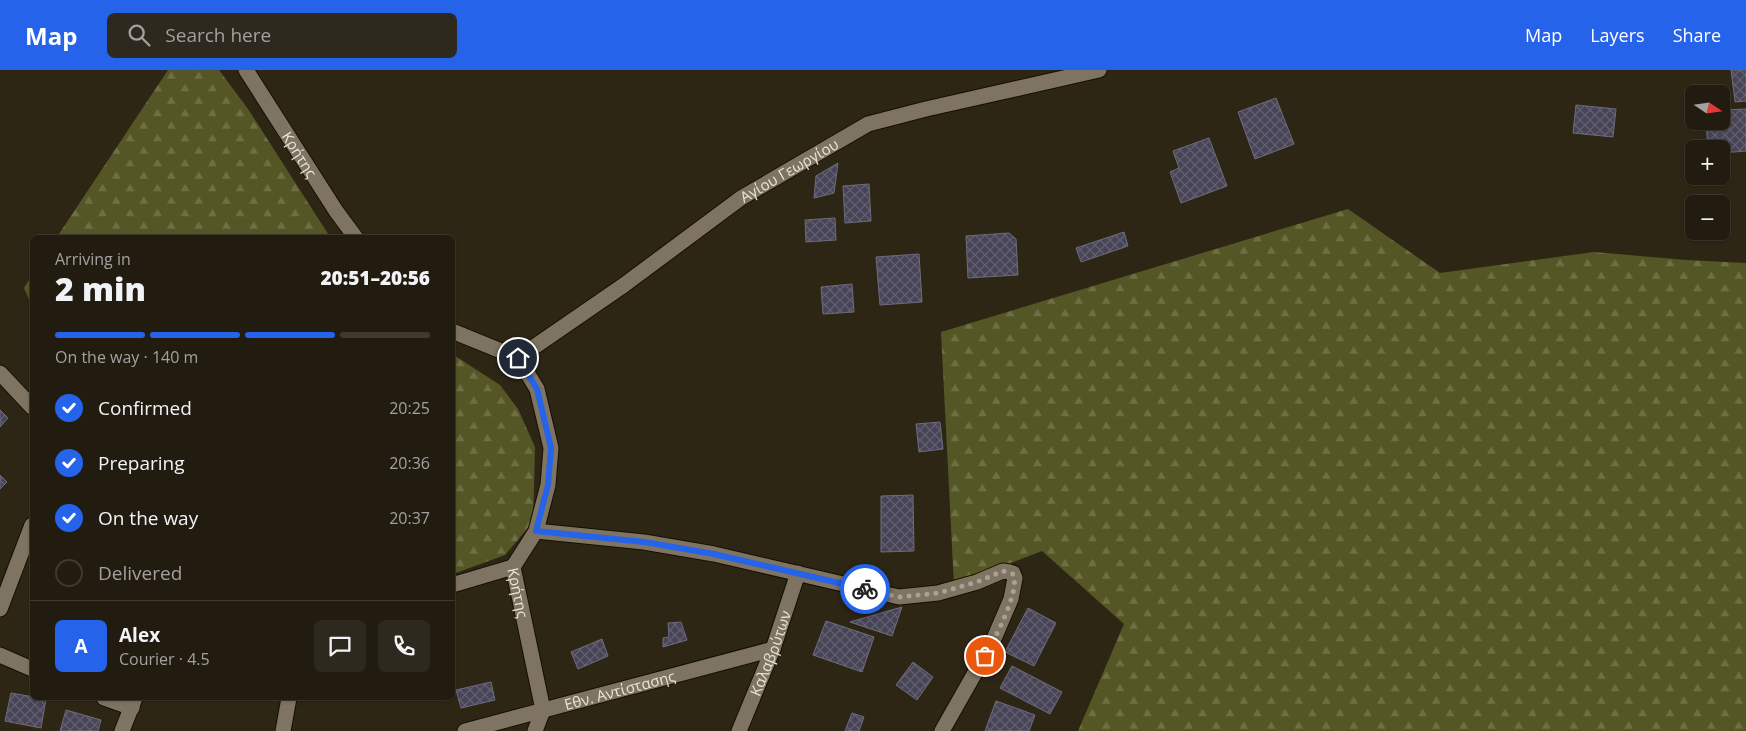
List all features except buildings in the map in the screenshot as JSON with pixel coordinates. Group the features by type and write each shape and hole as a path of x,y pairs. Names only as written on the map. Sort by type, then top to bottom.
{"street":[{"name":"Κρήτης","path":"246,70 336,211 354,235"},
{"name":"Αγίου Γεωργίου","path":"518,358 624,286 741,198 868,124 1099,70"},
{"path":"455,332 518,358"},
{"name":"Κρήτης","path":"518,358 537,389 551,448 548,485 536,531 513,566 543,710"},
{"path":"0,373 30,405"},
{"path":"0,609 30,530"},
{"path":"536,531 644,542 714,554 899,597 938,593 977,582 1003,571 1010,572 1015,578 1011,599 993,641 942,731"},
{"path":"455,584 513,566"},
{"name":"Καλαβρύτων","path":"739,731 773,649 798,574"},
{"name":"Εθν. Αντίστασης","path":"465,731 773,649"},
{"path":"0,655 30,668"},
{"path":"116,700 133,703 122,731"},
{"path":"283,731 289,700"},
{"path":"535,731 543,710"}],"green space":[{"path":"168,70 219,70 248,109 329,235 58,235"},
{"path":"1348,209 1440,273 1594,252 1746,263 1746,731 1078,731 1124,624 1042,551 954,585 941,332"},
{"path":"30,278 30,302 24,288"},
{"path":"455,356 500,385 518,409 535,447 533,522 505,555 455,573"}],"way so far":[{"path":"865,589 899,597 938,593 977,582 1003,571 1010,572 1015,578 1011,599 985,656"}],"route":[{"path":"518,358 537,389 551,448 548,485 536,531 644,542 714,554 865,589"}]}
